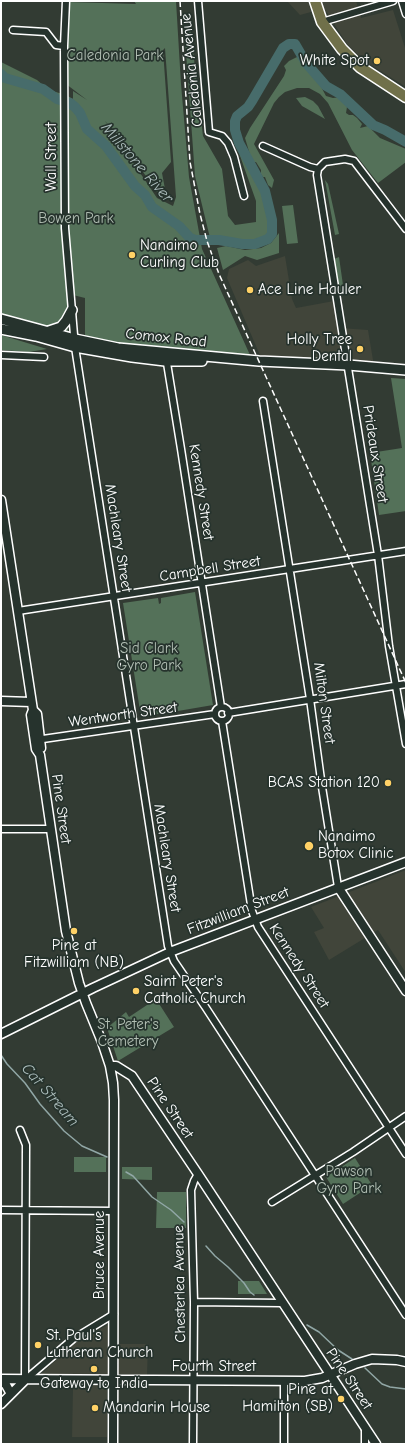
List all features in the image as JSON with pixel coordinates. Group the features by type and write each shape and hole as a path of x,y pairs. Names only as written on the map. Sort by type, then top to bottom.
{"main road":[{"path":"315,1 322,22 342,49 360,67 406,97"},
{"path":"395,90 406,91"},
{"path":"48,331 61,327 72,310"},
{"path":"1,319 48,331 75,343"},
{"path":"1,329 75,343"},
{"name":"Comox Road","path":"75,343 132,357 166,356 406,370"}],"street":[{"name":"Wall Street","path":"66,1 64,46 66,228 75,343"},
{"name":"Caledonia Avenue","path":"198,1 209,132 222,136 228,143 234,157 244,196"},
{"path":"322,22 393,1"},
{"path":"402,1 406,14"},
{"path":"13,30 46,32 56,45 64,46"},
{"path":"263,146 310,167 318,169 325,162 345,159 351,160 356,163 406,228"},
{"name":"Prideaux Street","path":"318,169 317,175 378,555 389,646 406,744"},
{"name":"Machleary Street","path":"75,343 167,944 174,961 314,1176 335,1205 406,1316"},
{"path":"1,355 44,357"},
{"name":"Kennedy Street","path":"166,356 220,707"},
{"name":"Milton Street","path":"263,401 338,888 406,991"},
{"name":"Pine Street","path":"1,500 3,526 18,611 32,706 37,714 38,740 41,748 40,755 66,931 83,994 110,1066 116,1066 132,1076 376,1444"},
{"name":"Campbell Street","path":"18,611 406,551"},
{"path":"228,713 406,684"},
{"path":"1,701 32,706"},
{"path":"220,707 226,709 228,713 227,718 222,721 218,720 215,714 216,710 220,707"},
{"name":"Wentworth Street","path":"38,740 215,714"},
{"name":"Kennedy Street","path":"222,721 252,911 255,920 262,934 406,1154"},
{"path":"1,830 50,829"},
{"name":"Fitzwilliam Street","path":"1,1034 170,952 406,862"},
{"name":"Bruce Avenue","path":"110,1066 114,1100 113,1444"},
{"path":"272,1202 406,1116"},
{"path":"20,1130 26,1145 25,1380"},
{"name":"Chesterlea Avenue","path":"193,1444 194,1302 191,1190 198,1174"},
{"path":"1,1210 114,1211"},
{"path":"194,1302 282,1303"},
{"path":"1,1404 25,1380 73,1339 114,1314"},
{"name":"Fourth Street","path":"1,1380 314,1380 330,1376 355,1364 372,1359 398,1360 406,1362"},
{"path":"1,1380 11,1394"},
{"path":"284,1381 284,1444"},
{"path":"365,1428 365,1444"}],"shaded area":[{"path":"287,1 308,1 311,12 300,15"},
{"path":"322,1 356,1 361,18 393,10 406,51 406,87 363,60 347,44 324,8"},
{"path":"285,256 292,299 296,308 334,301 340,328 368,330 374,366 262,360 227,278 229,269 248,260 256,266"},
{"path":"406,870 406,973 378,930 329,960 314,932 324,928 311,907"},
{"path":"108,1325 108,1344 148,1344 147,1375 107,1374 107,1437 72,1437 73,1389 67,1375 41,1374 76,1342"}],"green space":[{"name":"Bowen Park","path":"134,1 176,1 189,177 202,249 250,355 131,351 85,337 85,298 69,294 68,333 16,317 1,315 1,62 37,80 49,90 66,95 73,99 73,91 87,100 66,84 68,2 136,4","holes":["165,48 176,197 173,206 157,198 105,121 116,133 157,192 167,200 162,173 171,162 163,50"]},
{"path":"184,25 190,25 203,136 222,169 228,216 235,225 256,222 256,201 239,153 242,155 261,190 268,215 270,231 263,238 250,242 219,237 210,238 195,176"},
{"path":"297,57 306,60 307,68 311,70 314,76 319,80 319,83 326,96 333,98 342,97 346,100 349,104 346,113 357,118 362,124 360,128 368,126 380,138 406,149 406,162 378,183 352,150 328,103 320,94 309,88 297,88 285,92 274,103 254,144 274,180 272,188 268,185 256,162 252,162 245,138 284,76 286,70 284,66 289,61"},
{"path":"305,97 313,101 318,106 325,119 302,106 296,98"},
{"path":"325,180 328,184 339,234 335,235"},
{"path":"293,205 298,243 287,244 282,206"},
{"path":"279,233 279,253 257,260 245,256 223,270 217,248 226,246 245,250 261,248 271,243"},
{"path":"339,257 344,292 339,293 334,259"},
{"path":"1,335 47,349 29,352 1,350"},
{"path":"391,378 406,379 406,511 379,515 370,453 402,448"},
{"name":"Sid Clark Gyro Park","path":"195,592 213,705 178,711 177,703 174,704 175,711 141,717 123,603 158,598 159,604 161,603 161,598"},
{"name":"St. Peter's Cemetery","path":"156,999 174,1027 118,1061 107,1028 126,1012 129,1017"},
{"path":"74,1157 106,1157 106,1172 74,1172"},
{"name":"Pawson Gyro Park","path":"355,1158 372,1185 343,1204 326,1177"},
{"path":"122,1167 152,1167 152,1180 122,1179"},
{"path":"157,1192 186,1192 186,1228 156,1228"},
{"path":"238,1281 259,1281 267,1294 238,1294"}],"waterway":[{"name":"Millstone River","path":"1,74 5,78 43,89 57,99 70,103 75,107 80,113 87,129 106,146 135,186 145,195 152,207 179,226 190,238 195,240 219,240 242,244 255,244 268,239 272,234 272,220 265,191 239,143 235,130 235,121 237,116 248,107 252,101 283,48 289,44 295,44 306,63 326,86 340,94 373,125 406,142"},
{"name":"Cat Stream","path":"1,1055 7,1064 25,1083 40,1104 64,1131 82,1146 107,1157"},
{"name":"Cat Stream","path":"126,1172 133,1176 152,1197 171,1210 184,1222"},
{"name":"Cat Stream","path":"206,1246 244,1283 254,1295"},
{"name":"Cat Stream","path":"307,1325 319,1332 338,1350 352,1359"},
{"name":"Cat Stream","path":"365,1368 382,1384 390,1387 406,1389"}],"railway":[{"path":"180,1 190,162 207,241 219,274 406,683"}],"place":[{"name":"White Spot","path":"377,61"},
{"name":"Nanaimo Curling Club","path":"132,255"},
{"name":"Ace Line Hauler","path":"250,290"},
{"name":"Holly Tree Dental","path":"360,349"},
{"name":"BCAS Station 120","path":"388,783"},
{"name":"Nanaimo Botox Clinic","path":"309,846"},
{"name":"Pine at Fitzwilliam (NB)","path":"74,931"},
{"name":"Saint Peter's Catholic Church","path":"136,991"},
{"name":"St. Paul's Lutheran Church","path":"38,1345"},
{"name":"Gateway to India","path":"94,1369"},
{"name":"Pine at Hamilton (SB)","path":"341,1399"},
{"name":"Mandarin House","path":"95,1408"}],"park label":[{"name":"Caledonia Park","path":"115,56"}]}
